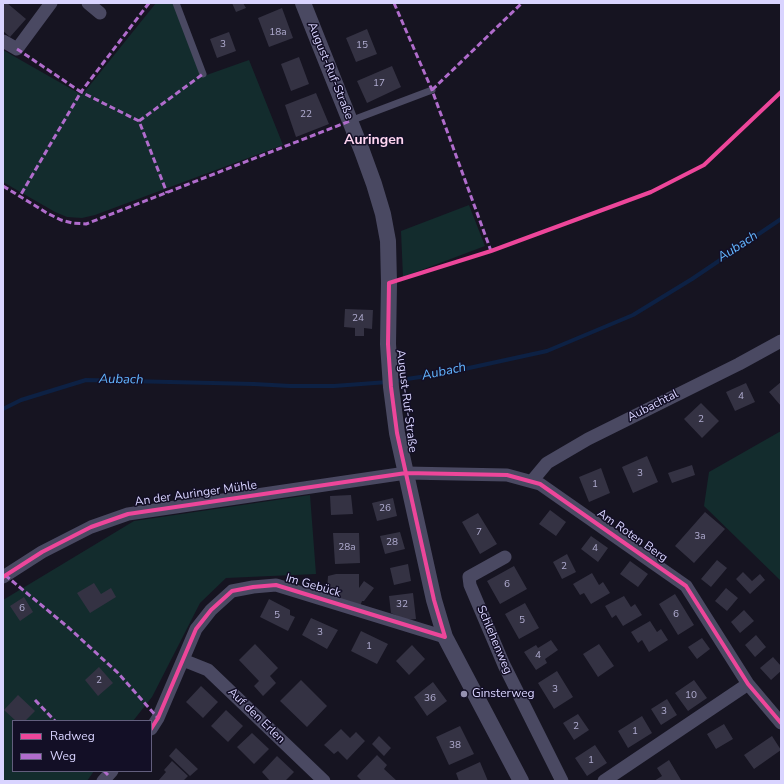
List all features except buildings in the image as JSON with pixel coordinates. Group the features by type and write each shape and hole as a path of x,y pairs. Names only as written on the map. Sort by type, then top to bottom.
{"street":[{"path":"3,41 17,49 51,3"},
{"path":"88,3 100,13"},
{"name":"August-Ruf-Straße","path":"303,3 374,184 383,214 388,241 388,344 397,433 434,600 445,637 521,781"},
{"name":"Aubachtal","path":"532,481 547,462 588,439 740,364 781,340"},
{"name":"Am Roten Berg","path":"406,473 507,475 540,484 686,586 748,684 781,723"},
{"name":"An der Auringer Mühle","path":"3,577 42,552 91,527 128,514 406,473"},
{"name":"Schlehenweg","path":"505,556 469,577 470,585 504,665 562,781"},
{"name":"Im Gebück","path":"152,727 158,718 196,629 211,610 232,591 276,585 445,637"},
{"name":"Auf den Erlen","path":"183,660 208,670 324,781"},
{"path":"607,780 748,684"},
{"path":"102,781 111,772"}],"lane":[{"path":"176,3 203,74"},
{"path":"350,121 432,90"}],"green space":[{"path":"156,3 173,3 201,77 249,60 283,145 95,215 82,218 67,217 55,212 3,182 3,50 82,95"},
{"path":"469,205 485,246 403,277 401,231"},
{"path":"781,431 781,581 704,506 709,472"},
{"path":"310,495 316,574 226,578 200,603 152,697 134,720 12,720 12,772 93,772 87,781 3,781 3,600 134,521"}],"waterway":[{"name":"Aubach","path":"394,381 446,373 547,351 633,315 692,279 781,219"},
{"name":"Aubach","path":"3,409 21,400 86,380 290,386 334,386 388,382"}],"marked path":[{"path":"149,3 81,92 139,121 167,193"},
{"path":"394,3 432,90 491,251"},
{"path":"432,90 522,3"},
{"path":"17,49 81,92 20,196"},
{"path":"139,121 203,74"},
{"path":"3,186 61,220 72,223 86,224 350,121"},
{"path":"5,575 69,628 118,673 158,718"},
{"path":"35,700 54,720"},
{"path":"105,772 108,775"}],"cycle path":[{"path":"445,637 434,600 397,433 391,387 388,344 389,283 491,251 651,192 704,165 781,92"},
{"path":"3,577 42,552 91,527 128,514 406,473 507,475 540,484 686,586 748,684 781,723"},
{"path":"152,727 158,718 196,629 211,610 232,591 276,585 445,637"}],"place":[{"name":"Ginsterweg","path":"464,694"}],"district":[{"name":"Auringen","path":"374,141"}]}
